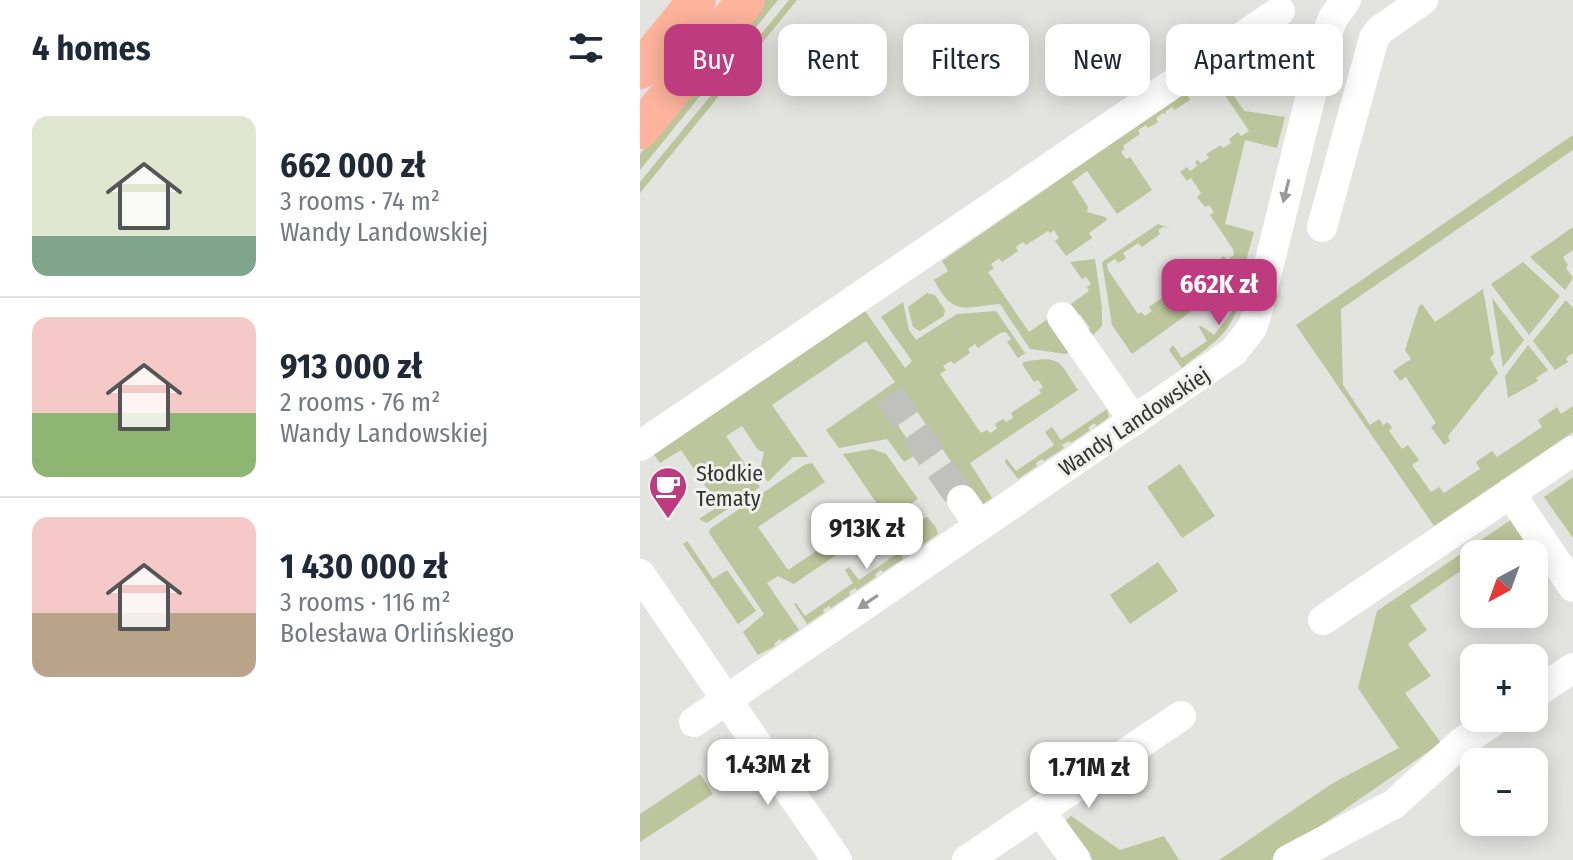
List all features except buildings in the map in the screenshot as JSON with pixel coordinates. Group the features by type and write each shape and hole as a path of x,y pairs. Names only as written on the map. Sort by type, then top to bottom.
{"main road":[{"path":"640,70 697,0"},
{"path":"640,130 746,0"}],"street":[{"name":"Wandy Landowskiej","path":"694,722 1221,362 1243,341 1252,328 1324,42 1333,18 1346,0"},
{"path":"1322,227 1374,38 1380,30 1423,0"},
{"path":"640,446 1280,11"},
{"path":"1298,145 1342,156"},
{"path":"1062,317 1134,421"},
{"path":"1323,620 1573,451"},
{"path":"1510,493 1573,587"},
{"path":"962,500 980,526"},
{"path":"640,574 837,860"},
{"path":"1548,685 1573,668"},
{"path":"967,860 1181,716"},
{"path":"1288,860 1394,804 1477,732"},
{"path":"1040,811 1076,860"}],"green space":[{"path":"765,0 778,0 759,24 746,24"},
{"path":"789,0 797,0 762,43 762,33"},
{"path":"687,96 700,96 640,170 640,154"},
{"path":"710,96 719,96 640,193 640,182"},
{"path":"1180,96 1188,96 1190,100 1175,110 1172,107 1165,112 1167,115 1163,113 1156,118 1158,122 1148,128 1146,125 1138,130 1140,134 1123,146 1121,152 1126,159 1130,157 1152,190 1117,214 1087,171 1072,182 1088,207 1087,212 1107,220 1089,233 1092,238 1066,256 1055,241 1059,238 1054,230 1048,231 1026,245 1023,242 1016,247 1018,251 1002,262 999,258 991,264 994,268 988,272 1029,332 1051,317 1058,337 1073,349 1066,354 1030,349 1000,304 960,307 947,300 934,280 948,271 942,261"},
{"path":"1225,96 1234,96 1244,111 1285,117 1277,148 1245,140 1225,224 1254,232 1237,293 1229,290 1221,279 1189,313 1132,354 1112,325 1102,262 1158,224 1170,228 1163,227 1158,230 1160,234 1142,247 1138,243 1123,253 1126,258 1118,263 1115,259 1107,264 1138,314 1141,312 1145,316 1152,311 1149,307 1162,298 1165,302 1178,287 1181,291 1188,287 1185,282 1192,278 1196,281 1203,276 1200,272 1206,268 1209,272 1216,268 1213,263 1224,256 1227,260 1234,255 1210,215 1214,212 1197,197 1201,193 1191,178 1187,181 1180,172 1187,167 1190,171 1197,166 1195,162 1198,160 1201,163 1209,158 1206,154 1231,143 1229,139 1238,132 1241,136 1249,131"},
{"path":"1573,135 1573,150 1341,309 1343,385 1370,425 1379,419 1383,425 1388,422 1392,428 1389,431 1402,449 1408,445 1419,460 1412,465 1431,492 1439,487 1444,493 1480,469 1476,462 1492,451 1497,457 1542,427 1538,420 1557,407 1561,414 1573,406 1573,432 1434,526 1296,325"},
{"path":"1573,227 1573,250 1563,257 1573,278 1565,290 1530,257"},
{"path":"1095,259 1102,326 1090,338 1086,332 1090,328 1080,314 1075,317 1068,306 1089,291 1087,287 1091,284 1086,277 1082,279 1070,262"},
{"path":"1523,262 1560,296 1529,335 1491,284"},
{"path":"1483,289 1494,354 1490,358 1498,373 1448,436 1450,441 1444,445 1431,427 1436,423 1406,377 1400,381 1393,371 1411,359 1405,350 1419,306 1422,304 1435,322"},
{"path":"927,293 935,295 945,310 944,316 920,331 913,327 908,307"},
{"path":"1492,298 1524,340 1503,367"},
{"path":"1566,300 1573,308 1573,353 1566,358 1568,362 1555,370 1533,341"},
{"path":"903,302 909,330 916,340 957,314 996,311 1025,353 1018,358 1007,342 1011,339 1006,332 978,348 975,344 968,349 970,353 954,364 951,361 943,366 946,370 940,374 981,433 997,429 995,424 1013,418 1011,413 1041,393 1039,390 1043,387 1038,380 1034,382 1022,364 1024,362 1046,359 1058,362 1078,390 970,463 992,498 982,505 977,500 901,388 882,401 917,454 904,462 887,439 839,448 826,430 895,382 866,341 772,405 808,457 793,457 768,482 760,471 764,452 758,450 742,426 726,436 760,487 707,523 699,519 719,506 681,450 660,463 652,452 863,308 905,368 912,361 881,317"},
{"path":"1238,304 1223,333 1182,368 1169,350 1173,345 1182,358 1207,341 1199,327 1214,335"},
{"path":"1528,345 1548,370 1536,378 1538,381 1508,398 1505,376"},
{"path":"1107,409 1109,417 1097,426 1094,423 1088,428 1090,430 1071,443 1062,445 1064,448 1036,463 1037,466 1018,479 1005,462 1006,458 1016,471 1054,445 1045,432 1052,427 1061,440"},
{"path":"873,449 886,454 918,499 794,584 778,576 767,583 799,630 758,655 743,632 764,614 709,533 710,529 804,465 812,463 825,482 758,527 788,570 880,508 843,454"},
{"path":"1180,464 1215,516 1182,538 1147,487"},
{"path":"1573,477 1573,538 1544,497"},
{"path":"927,517 938,534 909,554 907,552 903,559 875,574 876,577 849,592 850,595 823,610 824,613 807,624 794,604 805,616 853,583 845,570 849,567 859,580 923,536 915,522"},
{"path":"1515,517 1531,540 1481,540"},
{"path":"687,541 713,579 727,570 756,611 738,624 683,544"},
{"path":"1460,554 1460,571 1410,606 1427,630 1408,644 1431,676 1405,693 1441,743 1271,860 1219,860 1333,783 1399,748 1358,688 1377,611"},
{"path":"1158,562 1178,591 1130,624 1110,595"},
{"path":"700,774 713,794 640,842 640,814"},
{"path":"1071,816 1120,850 1164,836 1179,860 1093,860 1064,822"}],"tunnel":[{"path":"889,395 962,500"}],"place":[{"name":"Słodkie Tematy","path":"668,520"}]}
